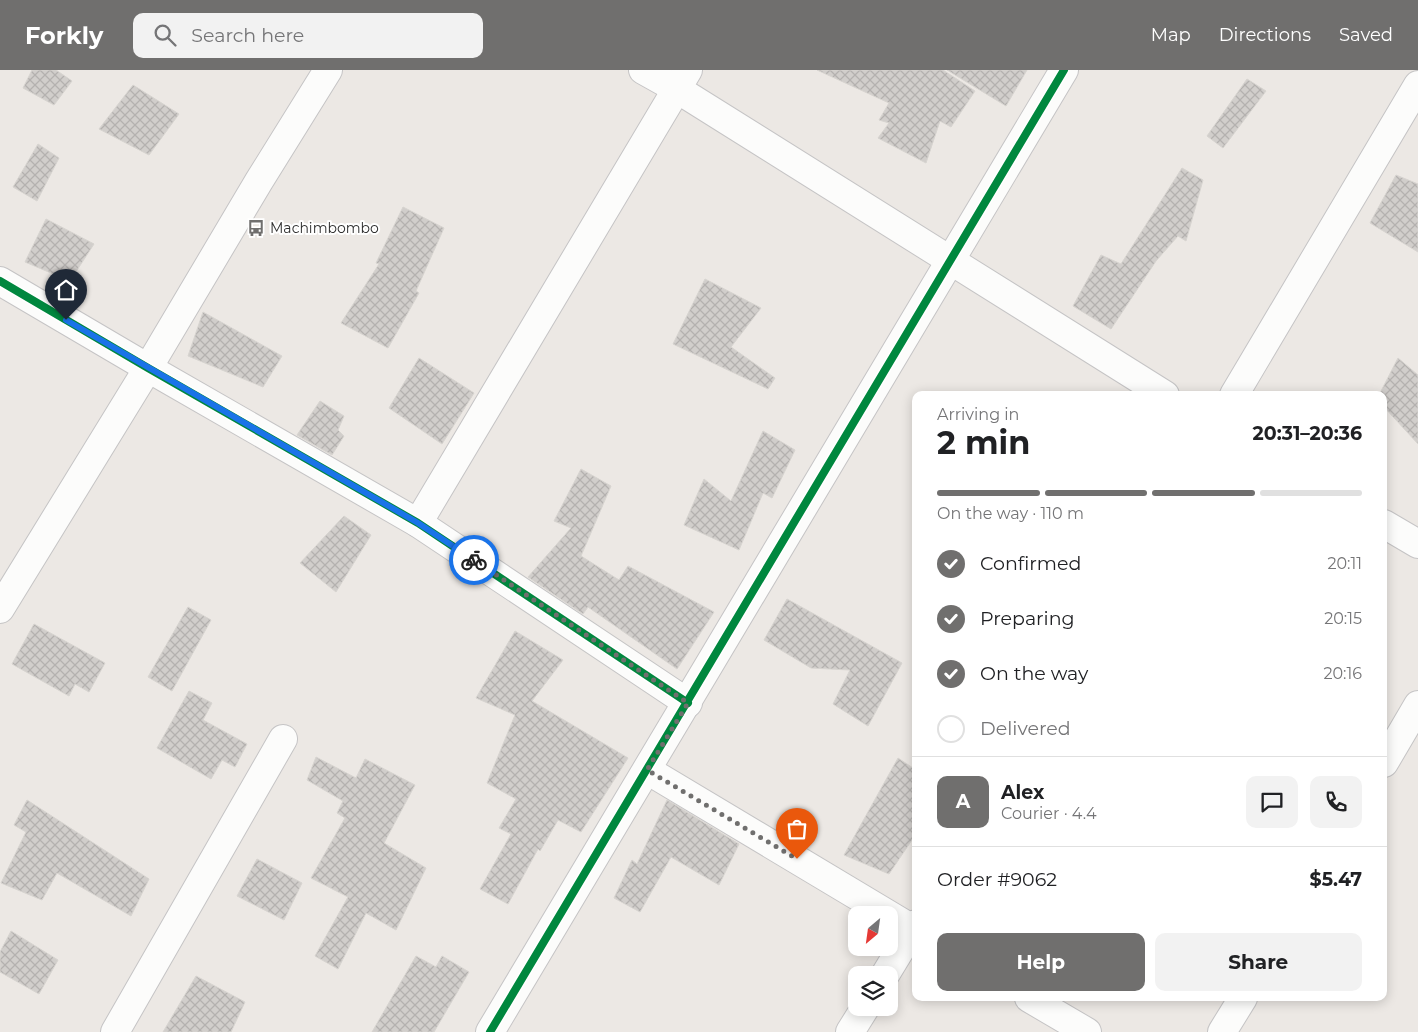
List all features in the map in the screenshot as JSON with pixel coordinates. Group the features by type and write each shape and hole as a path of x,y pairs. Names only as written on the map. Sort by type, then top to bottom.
{"street":[{"path":"0,609 328,70"},
{"path":"643,70 682,79 950,259 1159,391"},
{"path":"490,1032 1064,70"},
{"path":"418,523 682,79"},
{"path":"1236,391 1418,85"},
{"path":"0,281 418,523 688,703"},
{"path":"1387,526 1418,544"},
{"path":"1387,758 1418,705"},
{"path":"115,1032 283,740"},
{"path":"647,770 912,926"},
{"path":"891,966 912,933"},
{"path":"1034,1001 1087,1032"},
{"path":"1222,1032 1241,1001"},
{"path":"850,1032 860,1016"}],"building":[{"path":"32,70 56,70 72,81 54,105 23,88"},
{"path":"817,70 943,70 975,91 951,127 940,121 926,163 878,138 889,123 879,120 889,103"},
{"path":"947,70 1027,70 1006,106"},
{"path":"1247,79 1266,91 1223,148 1207,136"},
{"path":"133,85 179,114 149,155 99,129"},
{"path":"38,144 59,158 37,201 13,187"},
{"path":"1182,168 1203,180 1186,241 1178,236 1156,261 1111,329 1073,306 1101,255 1121,264"},
{"path":"1396,175 1418,184 1418,252 1370,223"},
{"path":"403,207 444,228 416,291 419,293 388,348 341,323 379,264 376,263"},
{"path":"46,219 94,244 70,281 25,262"},
{"path":"705,279 761,308 731,347 775,378 768,389 673,344"},
{"path":"203,312 282,356 263,387 188,356"},
{"path":"419,358 474,393 442,444 389,408"},
{"path":"1398,358 1418,375 1418,444 1387,410 1387,391 1381,391"},
{"path":"320,401 344,416 338,430 344,436 332,455 297,435"},
{"path":"763,431 795,450 772,498 763,493 739,550 684,525 704,479 731,501"},
{"path":"581,469 611,486 581,556 619,580 628,566 714,612 677,669 588,607 583,614 528,577 571,528 554,521"},
{"path":"344,516 371,535 336,592 300,563"},
{"path":"787,599 902,663 868,726 833,704 850,670 811,668 764,640"},
{"path":"188,607 211,620 172,691 148,677"},
{"path":"34,624 105,663 89,692 75,684 69,696 12,664"},
{"path":"515,631 563,660 532,701 628,758 581,832 558,820 540,851 538,849 508,904 480,889 511,834 499,828 516,799 487,783 515,715 476,698"},
{"path":"189,691 212,703 203,720 247,744 235,767 222,760 211,779 157,748"},
{"path":"316,757 356,778 365,759 415,785 384,843 426,868 396,930 366,913 338,969 315,956 348,897 311,878 345,818 337,813 343,801 307,780"},
{"path":"898,758 912,767 912,840 889,874 844,855"},
{"path":"27,800 149,879 131,916 57,873 42,900 1,883 26,832 14,825"},
{"path":"667,800 739,844 719,885 671,857 640,912 614,898 632,860 637,864"},
{"path":"257,859 302,883 284,920 237,896"},
{"path":"11,931 58,960 39,994 0,972 0,952"},
{"path":"416,956 436,967 442,956 469,972 434,1032 372,1032"},
{"path":"196,976 245,1002 231,1032 163,1032"}],"cycle path":[{"path":"490,1032 1064,70"},
{"path":"0,281 418,523 688,703"}],"way so far":[{"path":"474,560 688,703 647,770 797,859"}],"place":[{"name":"Machimbombo","path":"256,228"}],"route":[{"path":"66,320 418,523 474,560"}]}
